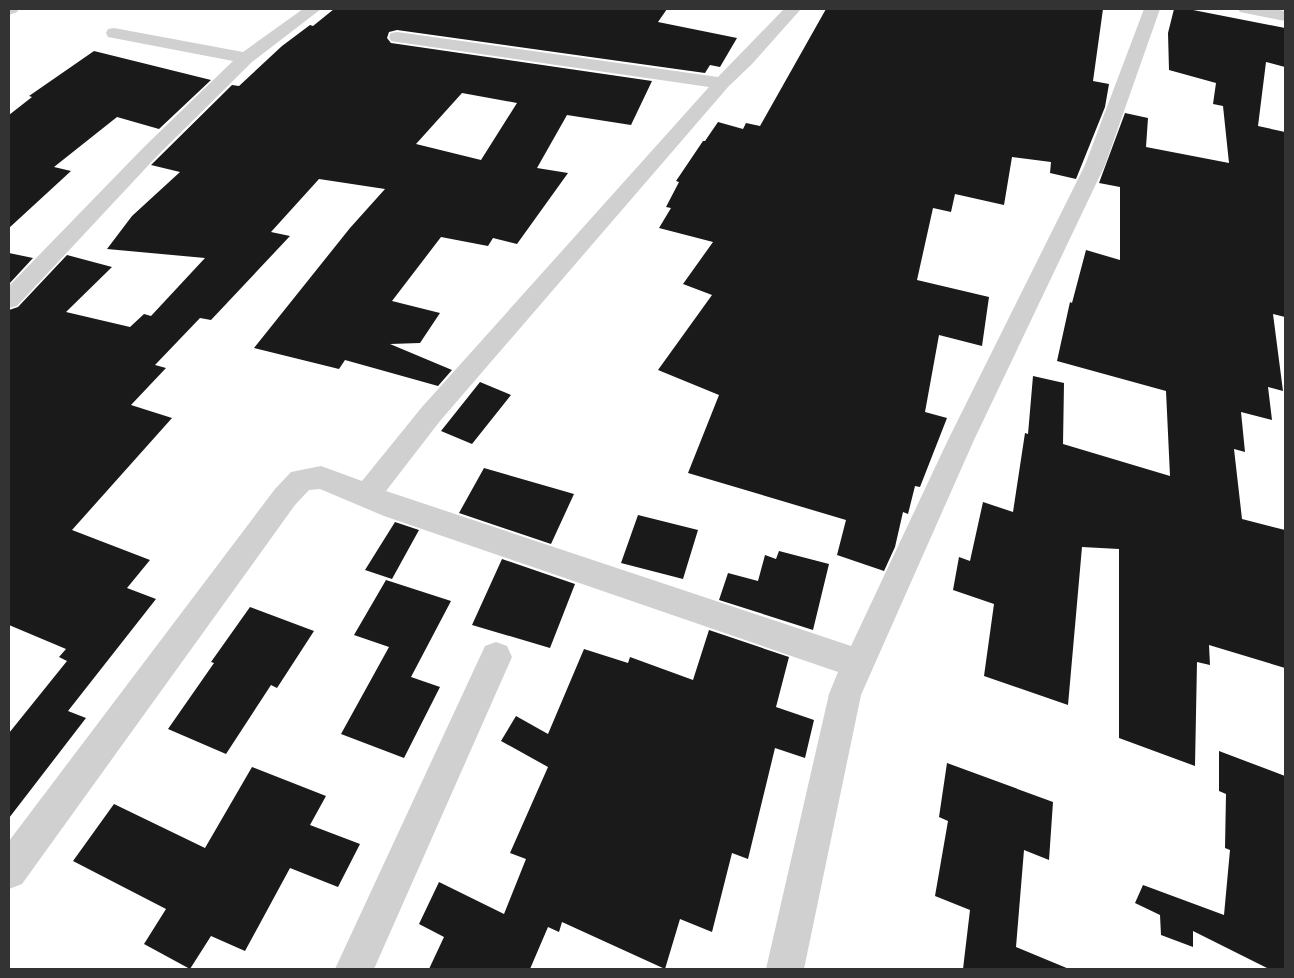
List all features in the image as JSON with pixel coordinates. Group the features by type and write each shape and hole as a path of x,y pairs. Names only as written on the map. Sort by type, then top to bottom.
{"street":[{"path":"9,300 151,151 246,58 313,9"},
{"path":"367,495 431,414 722,83 793,9"},
{"path":"785,969 845,694 961,440 1095,165 1152,9"},
{"path":"1246,9 1285,16"},
{"path":"114,33 246,58"},
{"path":"397,37 722,83"},
{"path":"9,871 280,505 301,480 321,477 367,495 384,504 859,664"},
{"path":"354,969 496,657"}],"building":[{"path":"334,9 667,9 658,22 737,38 720,67 710,65 705,73 397,30 389,32 387,38 391,43 652,81 631,125 567,115 537,168 568,173 517,244 493,238 488,246 441,237 392,301 440,313 420,343 390,344 452,370 438,386 345,360 339,369 254,348 350,228 385,189 319,179 271,232 290,236 211,320 200,318 155,365 166,368 131,405 172,418 72,530 150,560 127,588 156,599 68,711 86,718 9,818 9,733 67,661 59,657 66,649 9,625 9,310 18,307 67,255 112,267 66,312 130,327 144,314 151,316 205,258 107,249 132,216 180,172 151,165 232,85 239,86 282,46 310,25 313,26","holes":["462,93 517,103 481,160 416,144"]},
{"path":"826,9 1103,9 1093,81 1109,84 1105,107 1076,179 1050,173 1051,162 1012,157 1004,205 955,194 951,212 933,208 917,280 989,297 982,346 939,335 925,412 947,418 920,487 915,486 908,514 903,512 895,547 884,571 837,555 846,520 688,473 719,395 658,370 712,295 683,284 713,242 659,228 671,208 666,207 679,182 676,181 718,122 743,129 746,123 760,126"},
{"path":"1174,9 1188,9 1285,28 1285,67 1266,62 1258,126 1285,132 1285,317 1273,314 1283,391 1268,387 1272,420 1241,412 1245,452 1234,449 1242,519 1285,530 1285,668 1209,645 1210,665 1197,662 1195,766 1119,738 1119,549 1082,547 1068,705 984,676 994,604 953,590 959,557 970,561 983,502 1013,512 1025,433 1028,434 1033,376 1064,383 1063,444 1170,476 1166,391 1057,361 1070,302 1072,303 1086,250 1120,260 1120,187 1099,183 1125,113 1148,118 1146,147 1229,163 1223,106 1213,104 1216,83 1169,70 1168,33"},
{"path":"94,51 211,80 159,129 117,117 54,167 71,171 9,228 9,115 32,97 29,96"},
{"path":"9,253 33,258 9,284"},
{"path":"480,382 511,395 472,444 441,431"},
{"path":"484,468 574,494 551,544 459,513"},
{"path":"638,515 698,530 683,579 621,563"},
{"path":"395,522 419,530 392,579 365,570"},
{"path":"779,551 829,564 813,630 719,600 728,573 758,581 765,555 776,559"},
{"path":"502,559 575,584 550,648 472,625"},
{"path":"386,580 451,601 411,677 440,687 404,758 341,734 389,647 354,635"},
{"path":"250,607 314,631 277,688 271,685 226,754 168,729 214,663 211,662"},
{"path":"709,630 789,657 776,707 814,720 805,758 775,748 748,859 732,853 712,932 680,919 665,969 562,922 559,932 548,927 530,969 429,969 444,937 419,924 439,882 504,914 526,859 510,853 548,767 501,741 516,716 548,734 584,649 628,663 630,657 693,680"},
{"path":"1219,751 1285,776 1285,969 1269,969 1193,931 1193,947 1161,935 1160,915 1135,903 1143,885 1224,915 1230,850 1225,848 1226,794 1219,791"},
{"path":"947,763 1053,802 1049,860 1024,850 1016,947 1069,969 963,969 970,910 935,896 948,821 939,817"},
{"path":"252,767 326,796 310,825 360,844 338,887 290,868 245,951 211,936 190,969 144,944 166,909 73,861 114,804 205,848"}]}
